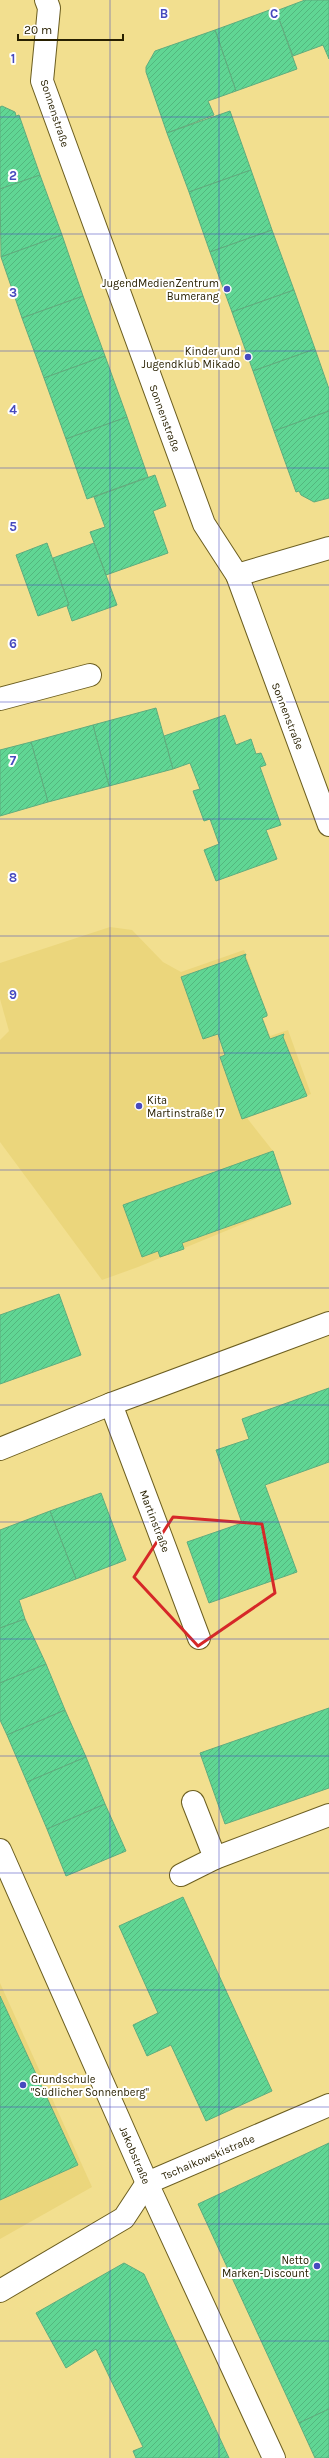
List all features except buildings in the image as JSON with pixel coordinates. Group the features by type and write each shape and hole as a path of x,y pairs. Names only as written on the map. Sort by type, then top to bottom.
{"street":[{"name":"Sonnenstraße","path":"46,0 49,8 42,81 204,524 237,575 329,825"},
{"path":"237,575 329,548"},
{"path":"0,699 90,674"},
{"path":"0,1449 111,1404 329,1323"},
{"name":"Martinstraße","path":"111,1404 199,1638"},
{"path":"193,1802 215,1858"},
{"path":"180,1875 215,1858 329,1815"},
{"name":"Jakobstraße","path":"0,1850 147,2184 274,2458"},
{"name":"Tschaikowskistraße","path":"147,2184 329,2105"},
{"path":"0,2291 124,2218 147,2184"}],"highlighted area":[{"path":"173,1517 262,1524 275,1593 198,1646 134,1577"}],"shaded area":[{"name":"Kita Martinstraße 17","path":"110,927 132,930 163,962 181,972 244,950 268,1016 263,1018 270,1036 288,1030 311,1094 247,1118 273,1151 291,1204 138,1267 102,1280 0,1142 0,1040 9,1031 0,999 0,963"},
{"name":"Grundschule \"Südlicher Sonnenberg\"","path":"0,1983 92,2187 0,2239"}],"place":[{"name":"JugendMedienZentrum Bumerang","path":"227,289"},
{"name":"Kinder und Jugendklub Mikado","path":"248,357"},
{"name":"Kita Martinstraße 17","path":"139,1106"},
{"name":"Grundschule \"Südlicher Sonnenberg\"","path":"23,2085"},
{"name":"Netto Marken-Discount","path":"317,2266"}]}
